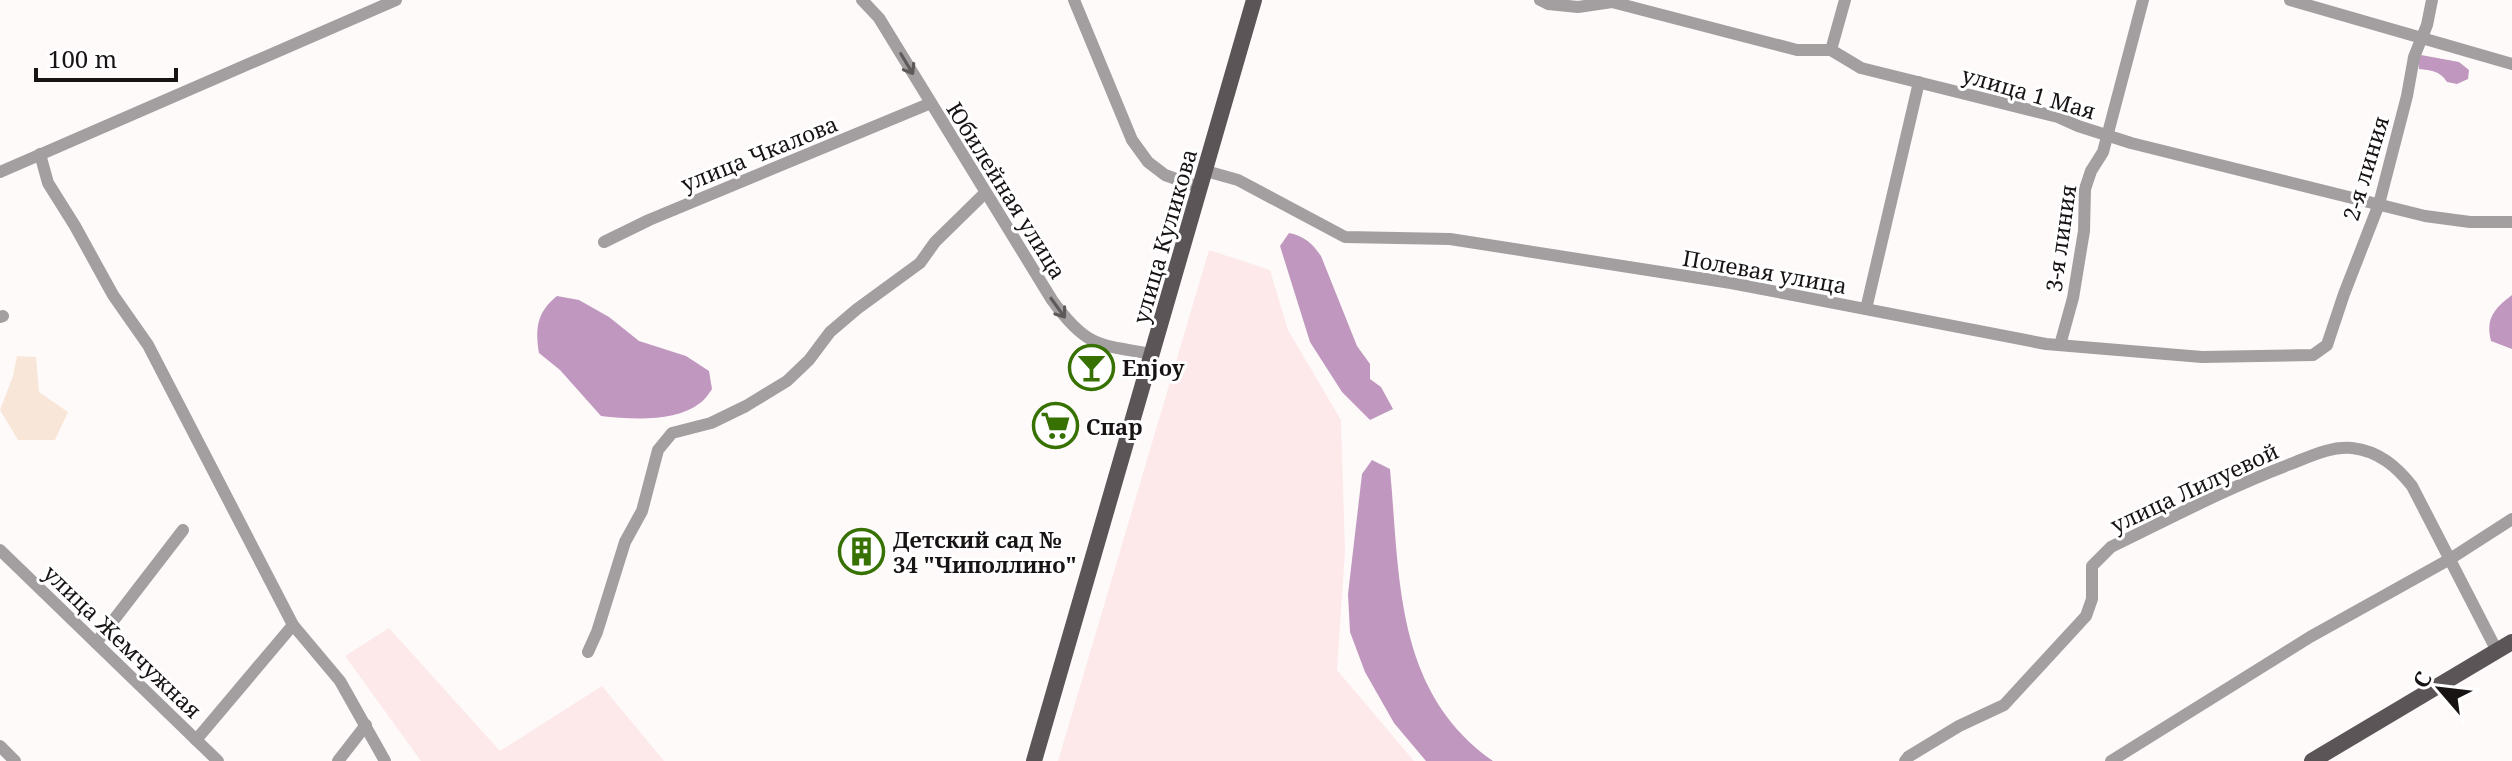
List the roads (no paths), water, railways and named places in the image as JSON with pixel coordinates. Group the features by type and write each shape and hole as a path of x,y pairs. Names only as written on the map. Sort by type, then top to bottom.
{"main road":[{"name":"улица Куликова","path":"1034,761 1254,0"},
{"path":"2312,761 2512,642"}],"street":[{"path":"0,172 396,0"},
{"name":"Юбилейная улица","path":"862,0 879,18 1052,300 1076,331 1110,347 1153,354"},
{"path":"1074,0 1132,140 1148,162 1165,175 1201,188"},
{"name":"улица 1 Мая","path":"1540,0 1548,4 1578,7 1612,2 1797,50 1831,50 1861,68 2058,117 2131,143 2425,216 2470,222 2512,222"},
{"path":"1831,50 1845,0"},
{"name":"3-я линия","path":"2060,345 2073,298 2084,231 2085,189 2091,171 2103,152 2143,0"},
{"path":"2290,0 2512,64"},
{"name":"2-я линия","path":"2327,345 2379,204 2414,57 2427,25 2432,0"},
{"path":"1866,309 1919,82"},
{"name":"улица Чкалова","path":"604,242 649,220 931,103"},
{"path":"40,154 51,190 113,295 148,345 293,625 340,681 385,761"},
{"name":"Полевая улица","path":"1206,171 1238,180 1345,237 1450,239 1731,283 2060,345 2202,357 2313,355 2327,345"},
{"path":"588,652 625,542 642,511 658,450 672,433 711,423 787,381 809,360 830,332 920,263 935,242 985,193"},
{"name":"улица Лилуевой","path":"1905,761 1959,726 2004,705 2086,616 2092,599 2092,566 2111,547 2255,477 2332,448 2354,448 2382,457 2398,468 2412,486 2497,651"},
{"path":"2111,761 2310,637 2450,559 2512,519"},
{"path":"96,643 183,530"},
{"name":"улица Жемчужная","path":"0,550 218,761"},
{"path":"196,740 293,625"},
{"path":"338,761 366,725"},
{"path":"0,746 15,761"}],"place":[{"name":"Enjoy","path":"1091,367"},
{"name":"Спар","path":"1055,426"},
{"name":"Детский сад № 34 \"Чиполлино\"","path":"862,552"}]}
